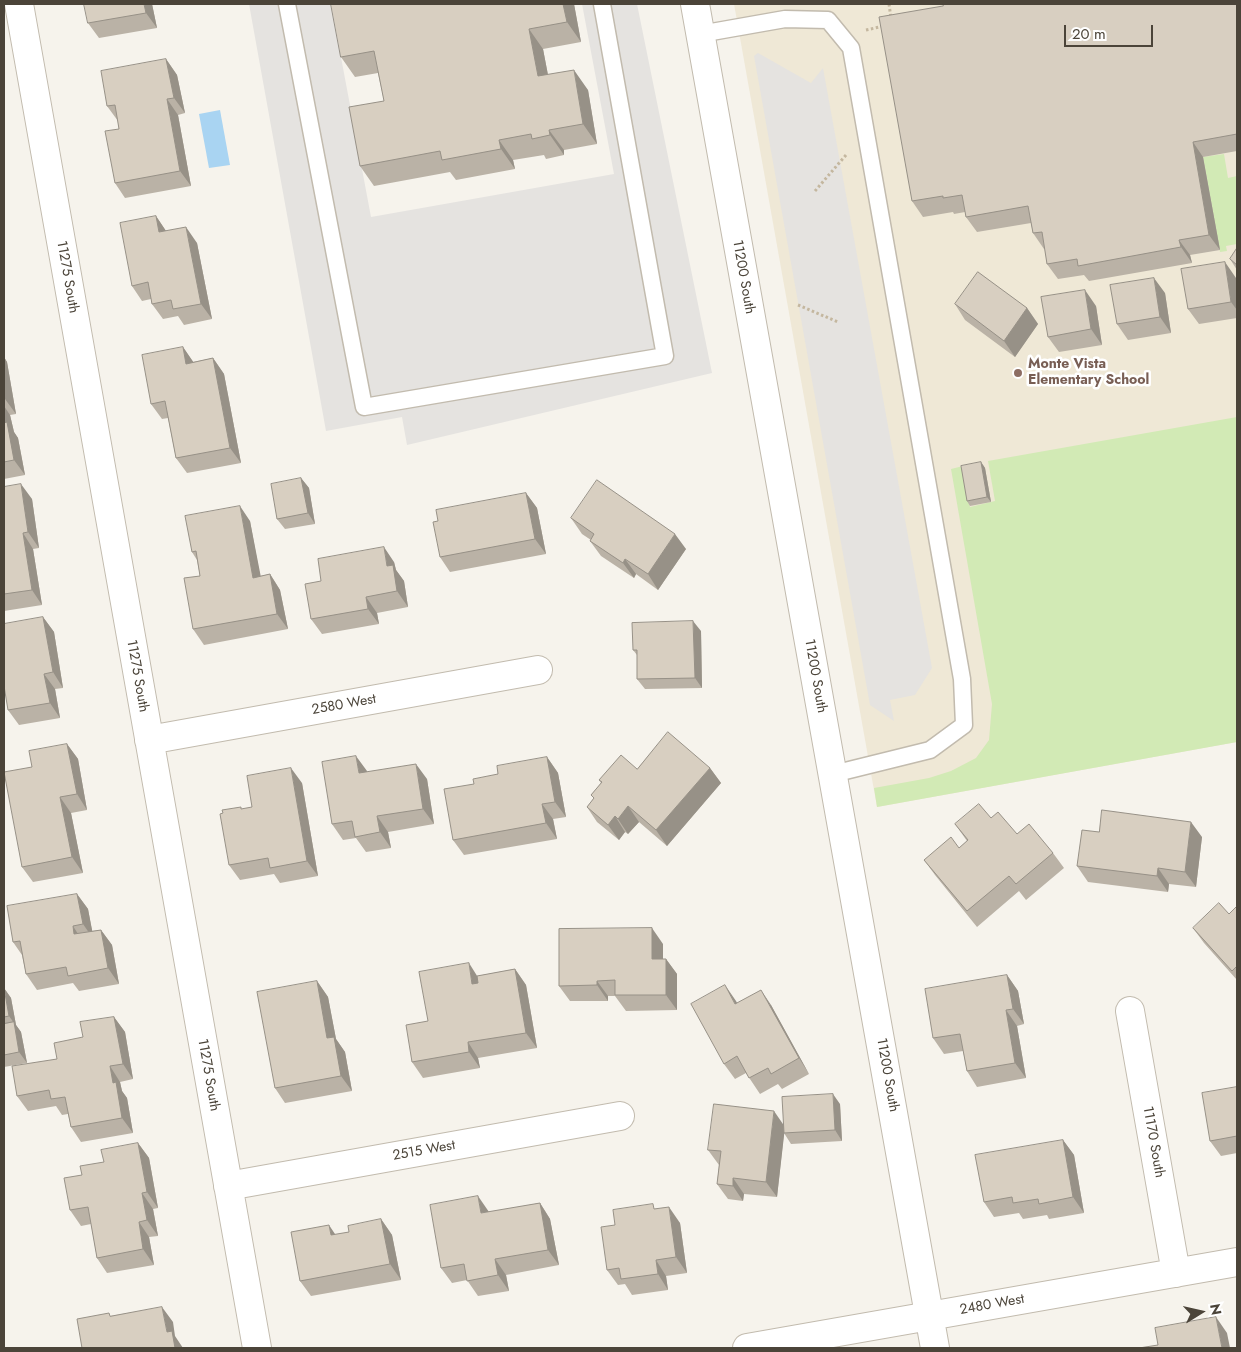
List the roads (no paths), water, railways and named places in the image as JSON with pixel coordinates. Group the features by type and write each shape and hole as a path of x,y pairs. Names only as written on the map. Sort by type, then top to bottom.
{"street":[{"name":"11275 South","path":"19,4 256,1348"},
{"name":"11200 South","path":"695,4 935,1348"},
{"name":"2580 West","path":"149,740 538,670"},
{"name":"11170 South","path":"1130,1011 1176,1273"},
{"name":"2515 West","path":"228,1186 620,1116"},
{"name":"2480 West","path":"747,1348 1237,1262"}],"lane":[{"path":"287,4 364,407 666,356 602,4"},
{"path":"700,34 785,19 828,20 851,48 962,679 964,725 930,750 833,774"}],"water":[{"path":"220,110 230,165 209,168 199,114"}],"place":[{"name":"Monte Vista Elementary School","path":"1018,373"}]}
